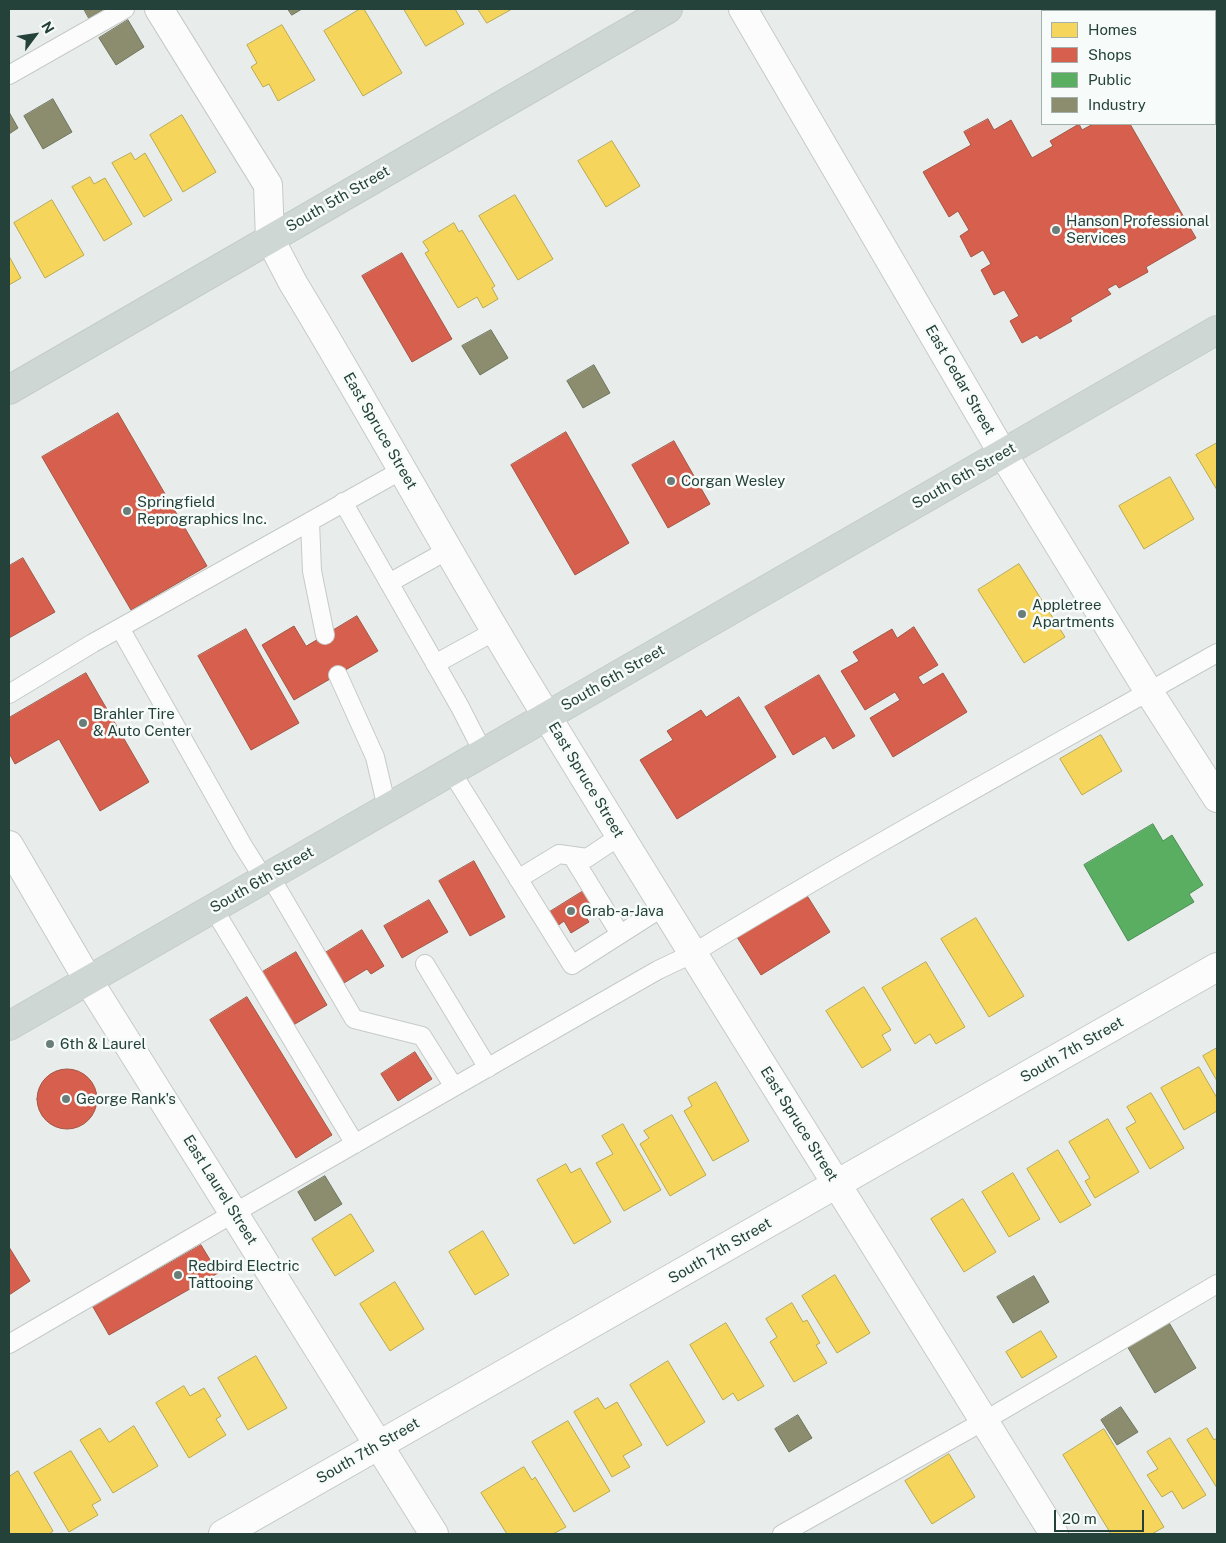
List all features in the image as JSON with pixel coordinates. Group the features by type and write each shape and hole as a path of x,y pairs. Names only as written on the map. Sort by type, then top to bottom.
{"main road":[{"name":"South 5th Street","path":"9,390 668,9"},
{"name":"South 6th Street","path":"9,1026 1217,330"}],"street":[{"name":"East Spruce Street","path":"159,9 268,185 270,239 293,283 448,550 663,907 1054,1534"},
{"name":"East Cedar Street","path":"743,9 1003,454 1149,692 1217,798"},
{"name":"East Laurel Street","path":"9,845 88,980 434,1534"},
{"name":"South 7th Street","path":"222,1534 1217,967"}],"lane":[{"path":"9,75 125,9"},
{"path":"9,694 120,628 402,470"},
{"path":"343,502 483,752"},
{"path":"310,522 312,571 324,635"},
{"path":"389,583 448,550"},
{"path":"120,628 242,844 267,877 354,1018 422,1036 454,1087"},
{"path":"435,664 495,630"},
{"path":"9,1344 658,970 692,954 1013,767 1217,653"},
{"path":"338,675 375,757 387,808"},
{"path":"451,771 572,965 663,907"},
{"path":"518,879 559,854 587,858 620,836"},
{"path":"572,856 620,934"},
{"path":"213,908 355,1144"},
{"path":"424,964 488,1068"},
{"path":"782,1534 984,1421 1217,1284"}],"building: Homes":[{"path":"360,9 364,9 402,73 363,96 324,31"},
{"path":"404,9 455,9 464,24 426,46"},
{"path":"478,9 512,9 487,23"},
{"path":"282,25 315,80 278,101 269,84 263,87 251,67 257,63 247,45"},
{"path":"182,115 216,172 183,192 150,135"},
{"path":"612,141 640,186 606,207 578,161"},
{"path":"131,153 135,160 145,153 172,200 144,217 112,163"},
{"path":"90,177 94,184 105,178 132,224 104,241 72,187"},
{"path":"515,195 553,259 518,280 479,216"},
{"path":"52,200 84,255 45,278 14,223"},
{"path":"454,223 459,232 462,230 495,286 492,288 498,299 483,308 477,297 458,308 425,253 429,251 423,242"},
{"path":"9,256 21,278 9,285"},
{"path":"1217,443 1217,490 1196,455"},
{"path":"1170,477 1194,519 1144,549 1119,506"},
{"name":"Appletree Apartments","path":"1019,564 1065,637 1024,663 978,590"},
{"path":"1101,735 1122,771 1082,795 1060,759"},
{"path":"976,918 1024,996 989,1017 941,939"},
{"path":"926,962 965,1027 936,1044 930,1034 915,1044 882,988"},
{"path":"864,987 891,1030 882,1035 891,1050 862,1068 826,1011"},
{"path":"1217,1048 1217,1081 1203,1056"},
{"path":"1199,1067 1217,1098 1217,1111 1184,1130 1161,1088"},
{"path":"716,1082 749,1141 713,1161 684,1111 692,1106 688,1098"},
{"path":"1151,1093 1184,1148 1150,1169 1126,1128 1136,1122 1127,1107"},
{"path":"672,1115 706,1175 670,1196 640,1144 649,1138 644,1131"},
{"path":"1108,1119 1139,1172 1095,1198 1085,1181 1090,1178 1069,1142"},
{"path":"623,1124 661,1190 624,1211 596,1163 613,1154 602,1136"},
{"path":"1058,1150 1091,1205 1060,1223 1027,1169"},
{"path":"566,1164 571,1173 580,1168 611,1222 574,1244 537,1180"},
{"path":"1013,1173 1040,1219 1009,1237 982,1192"},
{"path":"963,1199 996,1252 964,1272 931,1219"},
{"path":"351,1214 374,1251 335,1276 312,1239"},
{"path":"483,1231 509,1275 475,1295 449,1252"},
{"path":"835,1275 870,1333 837,1353 802,1296"},
{"path":"395,1282 424,1329 390,1351 360,1304"},
{"path":"792,1303 803,1322 807,1320 820,1343 816,1345 827,1363 794,1382 770,1342 777,1337 766,1319"},
{"path":"726,1323 764,1386 738,1401 733,1393 723,1400 690,1345"},
{"path":"1041,1331 1057,1357 1022,1378 1006,1352"},
{"path":"256,1356 287,1408 248,1430 218,1378"},
{"path":"668,1361 705,1422 667,1446 630,1385"},
{"path":"184,1386 190,1396 204,1388 221,1416 216,1419 226,1435 189,1458 156,1403"},
{"path":"598,1398 605,1409 617,1402 642,1445 623,1456 630,1467 612,1477 574,1412"},
{"path":"568,1421 610,1491 574,1512 532,1442"},
{"path":"134,1426 158,1466 113,1493 80,1440 100,1428 109,1442"},
{"path":"1207,1428 1214,1440 1217,1438 1217,1488 1187,1440"},
{"path":"1104,1429 1164,1527 1152,1534 1111,1534 1063,1455"},
{"path":"1170,1438 1206,1495 1183,1509 1172,1491 1162,1497 1147,1475 1158,1469 1147,1452"},
{"path":"71,1451 101,1500 92,1505 98,1515 69,1532 34,1473"},
{"path":"949,1454 975,1497 932,1524 905,1481"},
{"path":"524,1467 532,1480 535,1477 566,1527 553,1534 507,1534 481,1493"},
{"path":"18,1471 53,1531 49,1534 9,1534 9,1477"}],"building: Shops":[{"path":"988,119 994,130 1011,120 1032,158 1053,146 1050,141 1077,125 1080,125 1082,130 1091,125 1131,125 1196,238 1146,267 1148,272 1119,288 1116,284 1107,289 1111,294 1070,318 1072,321 1040,339 1037,335 1022,343 1010,321 1019,316 1004,290 994,295 981,270 991,264 983,250 971,257 960,236 969,230 958,211 949,217 923,172 971,145 964,132"},
{"path":"402,253 452,339 412,362 362,276"},
{"path":"118,413 207,566 131,610 42,457"},
{"path":"566,432 629,543 575,575 511,465"},
{"path":"674,441 710,504 668,528 632,465"},
{"path":"23,558 55,612 9,638 9,566"},
{"path":"357,616 378,651 294,700 262,645 294,626 306,646"},
{"path":"914,627 938,665 918,677 923,685 943,673 967,712 893,757 870,718 900,700 895,692 865,710 841,671 859,661 853,652 892,629 897,638"},
{"path":"246,629 299,723 251,750 198,656"},
{"path":"86,673 149,782 100,811 59,739 15,764 9,753 9,718"},
{"path":"819,675 855,736 833,749 825,736 793,755 765,707"},
{"path":"739,697 776,757 677,819 640,760 673,740 667,731 701,710 706,717"},
{"path":"474,861 505,917 470,936 439,881"},
{"path":"585,890 593,904 582,911 589,922 571,933 564,921 556,927 548,913"},
{"path":"806,894 830,932 761,975 737,937"},
{"path":"429,900 448,932 402,958 384,926"},
{"path":"362,930 384,966 371,974 367,969 344,983 325,953"},
{"path":"296,952 327,1005 290,1027 259,974"},
{"path":"247,997 332,1135 296,1158 210,1020"},
{"path":"415,1052 432,1079 398,1101 381,1074"},
{"path":"67,1069 83,1074 88,1078 92,1083 97,1099 92,1115 88,1120 83,1124 67,1129 51,1124 46,1120 42,1115 37,1099 42,1083 46,1078 51,1074"},
{"path":"201,1245 218,1273 109,1335 93,1307"},
{"path":"9,1247 30,1281 9,1295"}],"building: Public":[{"path":"1153,824 1163,841 1172,835 1203,885 1189,894 1194,902 1128,941 1084,865"}],"building: Industry":[{"path":"84,9 104,9 89,18"},
{"path":"288,9 302,9 292,15"},
{"path":"128,20 144,47 116,65 99,38"},
{"path":"53,99 72,132 43,149 24,116"},
{"path":"9,112 18,128 9,134"},
{"path":"491,330 508,358 480,375 462,346"},
{"path":"594,365 610,393 583,408 567,381"},
{"path":"325,1176 342,1204 315,1221 298,1192"},
{"path":"1034,1276 1049,1302 1013,1323 997,1297"},
{"path":"1168,1321 1196,1368 1155,1393 1127,1346"},
{"path":"1121,1407 1138,1432 1117,1445 1101,1420"},
{"path":"798,1415 812,1438 789,1452 775,1429"}],"place":[{"name":"Hanson Professional Services","path":"1056,230"},
{"name":"Corgan Wesley","path":"671,481"},
{"name":"Springfield Reprographics Inc.","path":"127,511"},
{"name":"Appletree Apartments","path":"1022,614"},
{"name":"Brahler Tire & Auto Center","path":"83,723"},
{"name":"Grab-a-Java","path":"571,911"},
{"name":"6th & Laurel","path":"50,1044"},
{"name":"George Rank's","path":"66,1099"},
{"name":"Redbird Electric Tattooing","path":"178,1275"}]}
